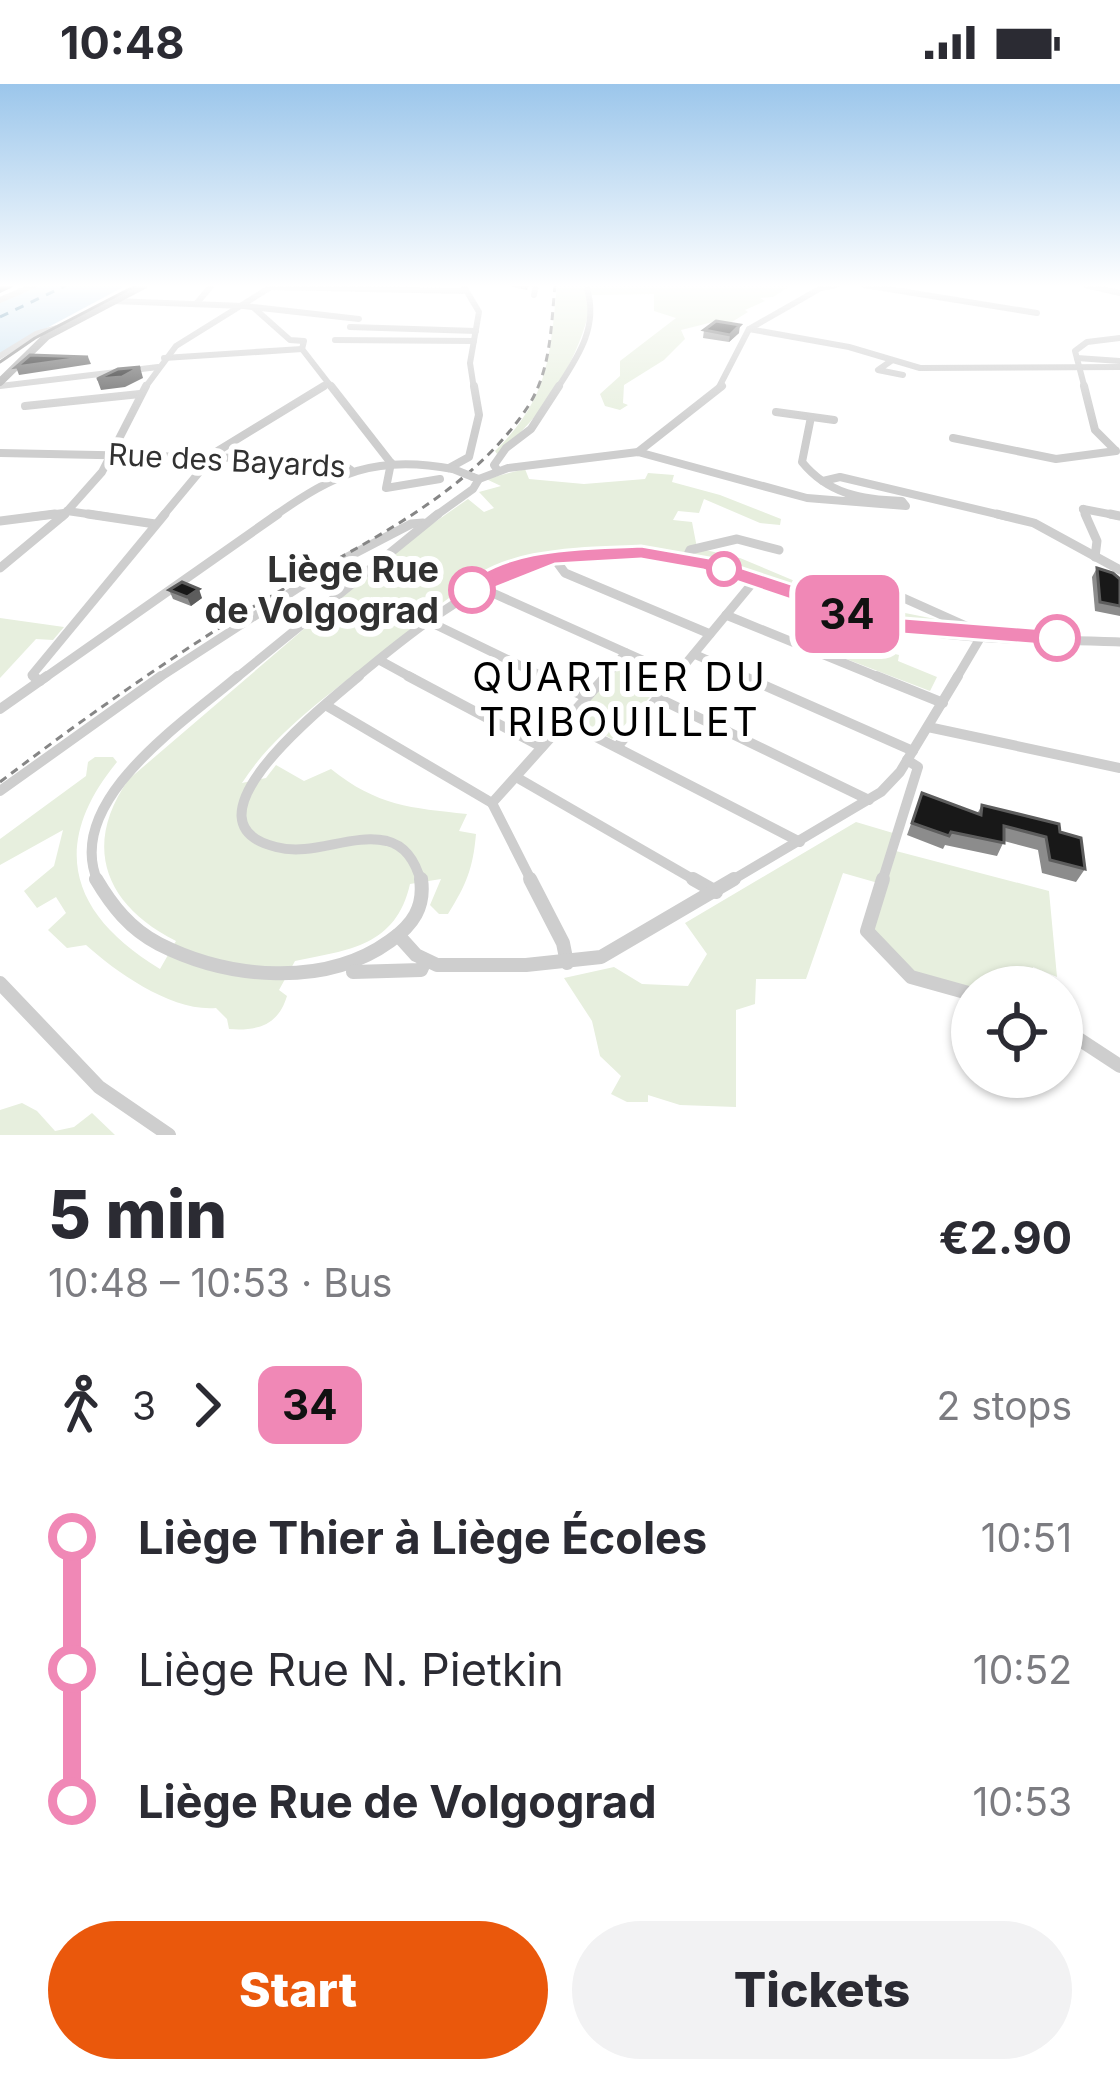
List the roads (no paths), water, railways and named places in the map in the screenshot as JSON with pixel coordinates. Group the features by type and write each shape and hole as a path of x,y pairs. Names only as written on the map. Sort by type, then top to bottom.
{"main road":[{"path":"0,384 49,335"}],"street":[{"path":"0,568 65,512 113,455 140,394 164,358 201,334"},
{"path":"283,334 303,345 391,463 386,488 440,479"},
{"path":"451,469 470,455 479,415 470,362 475,334"},
{"path":"498,471 494,465 499,456 531,429 587,334"},
{"path":"638,452 723,385 747,334"},
{"path":"777,334 946,371 1078,361 1120,364"},
{"path":"0,356 49,335"},
{"path":"1118,452 1095,430 1078,361 1080,345 1120,338"},
{"path":"335,340 473,341"},
{"path":"164,358 242,358 303,345"},
{"path":"891,361 878,370 903,375"},
{"path":"0,384 158,367"},
{"path":"94,398 96,373"},
{"path":"40,681 32,675 212,457 328,383"},
{"path":"25,406 140,394"},
{"path":"776,412 834,420"},
{"path":"812,417 802,462 848,495 907,505 807,498 676,458 638,452 476,478 473,489 423,523 121,777 93,821 88,847 91,874 114,910 139,936 200,963 264,972 343,965 398,935 422,902 420,876 402,849 361,839 305,851 284,850 256,839 246,825 244,799 253,778 277,749 430,622 477,586 554,558 614,551 686,559 889,625 1120,642"},
{"path":"953,438 1056,459 1118,452"},
{"name":"Rue des Bayards","path":"0,453 336,460 351,470 391,463 451,469 476,478"},
{"path":"0,709 313,488 351,470"},
{"path":"824,481 840,477 1000,513 1044,527 1120,570"},
{"path":"1095,557 1097,541 1082,509 1120,516"},
{"path":"0,524 65,512 155,524"},
{"path":"0,791 111,708 338,562 411,524 423,523"},
{"path":"686,559 690,550 737,538 779,550"},
{"path":"554,558 565,573 710,634"},
{"path":"617,747 755,580"},
{"path":"870,584 983,635"},
{"path":"477,586 676,675"},
{"path":"726,615 944,703"},
{"path":"430,622 586,697"},
{"path":"398,935 425,961 437,965 567,963 601,957 800,842 892,781 983,635"},
{"path":"491,803 626,653"},
{"path":"694,654 910,755 918,767 867,932 911,977 951,988"},
{"path":"381,661 542,747"},
{"path":"658,698 869,800"},
{"path":"327,706 491,803 563,943 567,963"},
{"path":"565,721 800,842"},
{"path":"928,727 1120,768"},
{"path":"515,777 716,892"},
{"path":"353,973 421,970 425,961"},
{"path":"0,983 112,1096 140,1120 169,1135"},
{"path":"1083,1042 1120,1066"}],"water":[{"path":"0,334 35,334 0,353"}],"tram line":[{"path":"0,362 43,334"}],"railway":[{"path":"0,782 184,651 399,523 470,472 527,408 541,380 550,334"}],"place":[{"name":"Liège Rue de Volgograd","path":"472,590"}],"district":[{"name":"QUARTIER DU TRIBOUILLET","path":"620,700"}]}
